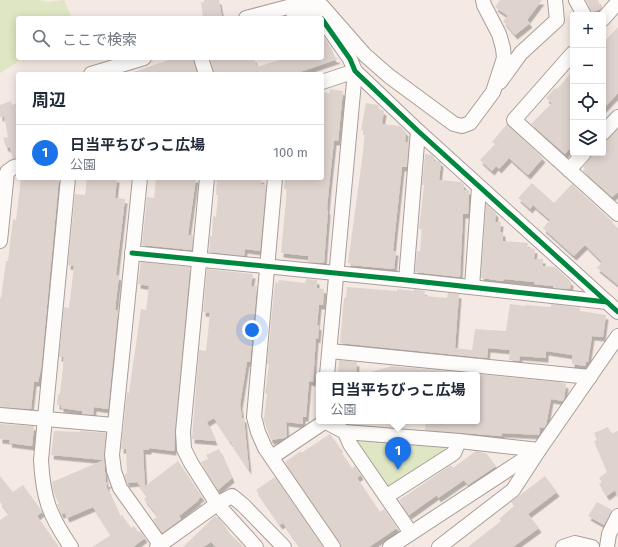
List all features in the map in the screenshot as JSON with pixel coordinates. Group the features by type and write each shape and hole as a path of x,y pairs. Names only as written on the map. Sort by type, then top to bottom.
{"street":[{"path":"482,0 499,34 503,48 504,58 493,92"},
{"path":"324,17 389,76 454,124 462,126 470,123 522,53 557,20 555,0"},
{"path":"576,0 582,12"},
{"path":"254,16 303,3 316,2 320,13 304,16"},
{"path":"606,16 618,2"},
{"path":"324,19 350,59 355,71 418,131 618,312"},
{"path":"570,57 514,120 618,214"},
{"path":"98,72 137,60"},
{"path":"202,60 205,72"},
{"path":"324,81 355,71"},
{"path":"327,372 355,71"},
{"path":"606,130 618,117"},
{"path":"406,280 418,131"},
{"path":"569,170 581,156"},
{"path":"0,242 7,172 16,166"},
{"path":"68,180 41,460 42,485 46,500 52,516 71,547"},
{"path":"140,180 112,455 114,471 120,488 160,546 217,504 232,496 243,505 284,547"},
{"path":"207,180 198,260 183,438 184,449 191,463 217,504 256,547"},
{"path":"275,180 254,417 258,432 265,448 333,547"},
{"path":"472,287 479,186"},
{"path":"132,253 406,280 607,302"},
{"path":"439,547 514,490 539,450 618,336"},
{"path":"330,351 590,377"},
{"path":"0,415 114,425"},
{"path":"272,457 320,424"},
{"path":"330,424 345,432 459,441 539,450"},
{"path":"345,432 350,444 411,533"},
{"path":"387,496 454,453 459,441"},
{"path":"390,547 539,450"},
{"path":"607,547 609,534 618,516"},
{"path":"564,547 575,543 592,547"}],"green space":[{"path":"0,0 40,0 48,2 64,0 71,16 16,16 16,60 21,60 0,73"},
{"path":"361,438 444,446 447,453 393,489 386,487 356,443"}],"building":[{"path":"204,0 219,0 222,16 203,16 201,2 204,2"},
{"path":"500,0 542,0 527,20 530,23 515,35 503,21 508,16 495,7"},
{"path":"586,0 598,0 601,9 592,12"},
{"path":"618,27 618,93 606,106 606,48 606,40"},
{"path":"324,37 334,58 338,59 300,72 214,72 210,60 255,60 257,67 280,60 324,60"},
{"path":"168,60 194,60 196,72 134,72"},
{"path":"570,74 570,148 565,154 531,124 552,103 546,98 555,88 556,89"},
{"path":"330,89 343,91 338,141 334,141 327,209 324,263 308,262 308,256 281,253 287,189 284,189 285,180 324,180 324,92 330,93"},
{"path":"11,101 12,105 16,104 16,158 13,159 10,148 6,147 3,138 8,137 4,116 0,117 0,105"},
{"path":"366,103 378,105 379,109 384,111 382,124 400,126 406,132 405,142 409,142 407,167 402,167 393,251 396,251 394,269 350,265 350,263 348,263 363,152 365,131 361,130"},
{"path":"507,124 543,158 528,175 509,158 499,169 496,166 492,171 480,160 495,144 492,142"},
{"path":"618,129 618,192 612,197 583,171 585,169 583,167 592,156 606,156 606,140"},
{"path":"425,154 432,155 434,157 434,161 439,161 441,163 439,180 461,182 464,185 464,190 469,190 468,214 463,214 460,277 415,272 417,251 420,251 422,229 419,229 424,185 422,185"},
{"path":"21,180 59,180 41,369 38,382 34,382 31,409 0,407 0,298 6,261 8,261 13,219 16,220"},
{"path":"87,180 117,180 115,198 125,199 116,275 119,276 115,310 118,310 108,409 94,407 93,415 82,414 82,411 61,408 61,405 57,405 58,394 60,394 64,357 59,357 64,307 69,308 74,266 68,265 75,194 85,195"},
{"path":"156,180 196,180 188,235 193,235 192,250 142,245 147,197 154,198"},
{"path":"217,180 262,180 261,184 266,185 260,251 245,249 244,256 209,252 210,236 212,236 213,216 216,217 218,195 216,195"},
{"path":"532,183 554,203 572,184 613,222 612,223 618,228 618,285 597,268 602,262 585,245 574,256 543,228 550,220 533,205 530,209 518,198"},
{"path":"486,204 496,213 495,222 501,222 500,232 503,232 503,241 528,243 527,248 535,249 534,259 543,259 543,266 555,267 571,282 570,289 553,288 553,286 534,284 534,282 504,279 503,281 481,278"},
{"path":"141,262 190,267 174,451 149,448 149,450 143,450 145,486 178,461 202,497 179,516 181,519 162,533 153,520 158,516 144,499 147,496 137,482 127,483 124,475 127,473 126,449 121,449 127,392 129,393 141,309 146,310 149,286 138,284"},
{"path":"207,269 253,274 251,286 257,286 250,362 247,362 240,405 242,418 244,418 249,470 231,443 233,442 230,442 214,418 207,422 215,441 192,439 199,350 206,351 210,313 203,312"},
{"path":"306,279 317,280 317,288 324,289 323,305 319,305 317,325 319,326 318,339 316,338 313,382 309,381 306,417 303,417 303,424 286,422 287,437 271,440 263,418 267,394 265,394 269,364 267,364 275,282 278,283 279,280 305,283"},
{"path":"347,287 397,291 397,289 414,291 414,289 425,291 424,296 447,298 448,293 459,294 455,348 472,350 475,329 506,331 510,304 551,307 551,304 580,308 580,311 606,315 603,337 592,336 588,362 586,362 585,366 572,364 572,355 546,351 546,358 520,356 519,361 509,360 510,350 488,348 487,358 340,343 344,298 346,298"},
{"path":"339,360 357,362 356,372 338,372"},
{"path":"392,366 455,372 371,372"},
{"path":"480,374 559,382 566,384 563,401 551,399 546,425 544,428 540,427 539,435 502,433 502,436 425,430 426,424 480,424"},
{"path":"0,424 34,426 32,446 9,443 10,440 0,439"},
{"path":"608,427 611,434 618,431 618,498 615,490 607,496 599,484 602,482 599,478 607,472 594,441 597,440 594,433"},
{"path":"54,431 106,433 104,460 51,455"},
{"path":"330,434 352,468 355,466 361,475 357,478 380,512 384,509 397,528 369,547 341,547 340,542 285,462"},
{"path":"219,449 232,478 218,490 201,462 208,459 206,455"},
{"path":"476,451 486,453 496,466 468,485 464,480 438,498 437,495 409,515 399,500 451,465 453,468"},
{"path":"104,460 106,483 109,482 110,484 107,484 107,488 120,517 122,515 131,528 134,526 145,538 133,547 92,547 111,535 93,507 67,518 65,513 61,514 57,504 59,504 53,491 52,482"},
{"path":"0,476 13,492 23,485 42,512 37,516 59,547 0,547 0,520 9,514 0,502"},
{"path":"545,476 557,492 528,514 539,528 513,547 468,547 501,521 499,519 514,506 511,502"},
{"path":"275,477 323,547 300,547 283,523 280,525 256,490"},
{"path":"597,502 612,510 604,525 588,516"},
{"path":"215,516 217,518 218,517 227,529 226,530 244,547 216,547 211,542 203,547 183,547"}],"cycle path":[{"path":"324,22 350,59 355,71 418,131 618,312"},
{"path":"132,253 406,280 607,302"}],"place":[{"name":"日当平ちびっこ広場","path":"398,470"}]}
